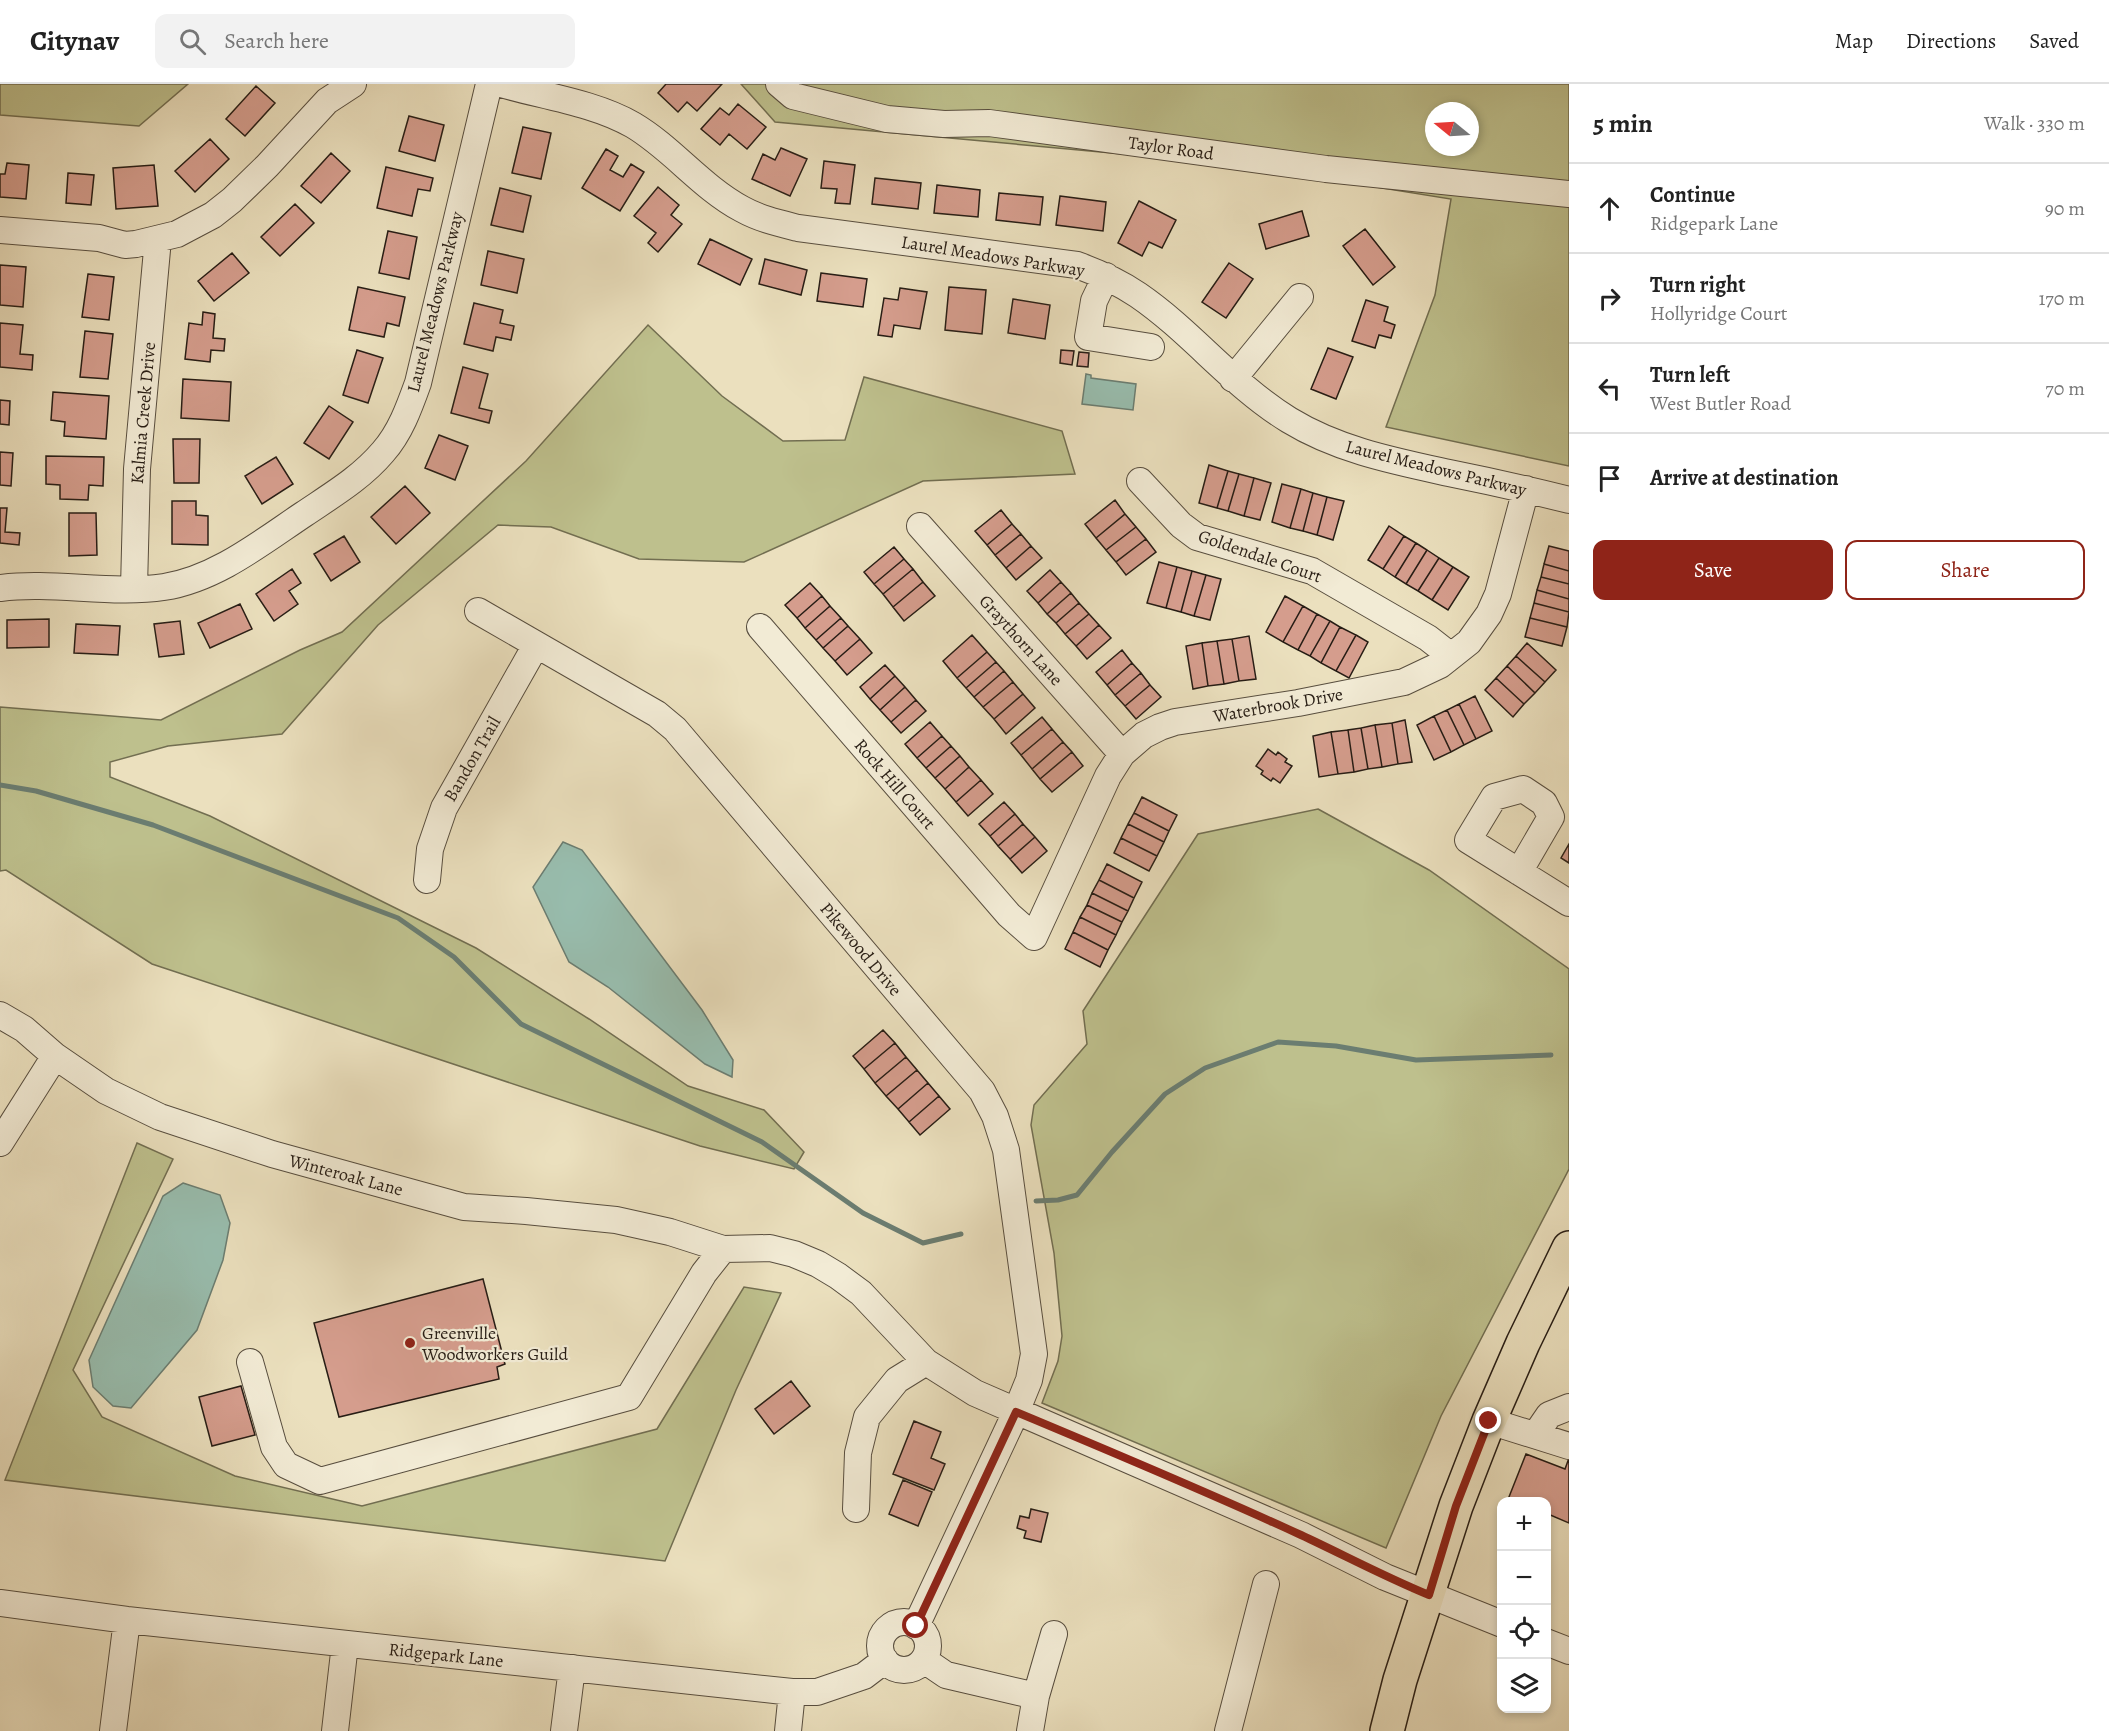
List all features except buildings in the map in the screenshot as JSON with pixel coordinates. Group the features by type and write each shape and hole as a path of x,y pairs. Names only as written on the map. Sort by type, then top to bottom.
{"main road":[{"path":"1388,1731 1400,1680 1456,1506 1523,1343 1569,1248"}],"street":[{"path":"0,230 99,238 125,245 177,234 196,226 223,207 267,166 327,101 353,84"},
{"name":"Laurel Meadows Parkway","path":"0,588 134,588 180,584 214,570 256,546 352,482 384,451 398,430 418,383 489,84"},
{"name":"Laurel Meadows Parkway","path":"501,84 611,114 633,125 712,188 741,208 766,220 798,228 1077,265 1106,276 1155,308 1233,379 1269,408 1334,442 1408,464 1569,500"},
{"name":"Taylor Road","path":"779,84 793,96 887,119 989,123 1326,169 1569,194"},
{"name":"Kalmia Creek Drive","path":"134,588 137,469 158,239"},
{"path":"1106,276 1094,301 1088,337 1151,347"},
{"path":"1233,379 1300,297"},
{"name":"Goldendale Court","path":"1140,481 1180,525 1197,537 1312,571 1428,638 1451,657"},
{"name":"Waterbrook Drive","path":"1034,937 1108,776 1122,754 1144,735 1175,722 1298,703 1404,682 1440,665 1469,642 1489,614 1498,594 1526,489"},
{"name":"Graythorn Lane","path":"920,526 1122,754"},
{"name":"Pikewood Drive","path":"478,611 657,714 675,729 982,1091 995,1116 1006,1150 1034,1354 1029,1380 1016,1412"},
{"name":"Rock Hill Court","path":"760,627 1002,907 1034,937"},
{"name":"Bandon Trail","path":"427,880 430,849 444,808 536,645"},
{"path":"1520,872 1569,903"},
{"name":"Winteroak Lane","path":"0,1015 24,1029 55,1056 106,1091 160,1117 272,1154 464,1207 616,1220 670,1232 723,1248 770,1248 794,1254 818,1264 861,1293 926,1362 975,1393 1302,1536 1386,1577 1497,1622"},
{"path":"0,1143 55,1056"},
{"path":"250,1362 274,1447 286,1465 320,1481 629,1397 704,1273 723,1248"},
{"path":"856,1509 858,1453 867,1417 897,1380 926,1362"},
{"path":"1536,1434 1549,1415 1569,1407"},
{"path":"916,1626 1016,1412"},
{"path":"1489,1421 1569,1446"},
{"path":"1228,1731 1266,1584"},
{"name":"Ridgepark Lane","path":"0,1603 127,1620 792,1692 817,1692 864,1676 885,1660"},
{"path":"113,1731 127,1620"},
{"path":"905,1622 916,1626 924,1632 927,1639 928,1646 924,1660 910,1669 894,1668 885,1660 880,1648 885,1632 897,1623 905,1622"},
{"path":"1030,1731 1036,1696 1054,1634"},
{"path":"335,1731 345,1644"},
{"path":"924,1660 946,1676 1036,1696"},
{"path":"564,1731 572,1668"},
{"path":"788,1731 792,1692"}],"green space":[{"path":"0,84 188,84 139,126 0,115"},
{"path":"741,84 1569,84 1569,466 1386,427 1435,295 1451,199 1232,164 775,122"},
{"path":"648,325 722,396 783,441 845,440 864,377 1062,431 1075,474 923,481 744,562 639,559 551,527 498,525 378,625 282,734 168,746 110,762 110,777 210,816 476,948 589,1019 688,1086 764,1110 804,1152 794,1169 700,1146 152,964 6,870 0,871 0,707 161,720 300,650 342,632 526,461"},
{"path":"1318,809 1429,870 1569,969 1569,1169 1441,1416 1386,1548 1042,1403 1058,1361 1062,1336 1054,1253 1031,1125 1034,1105 1087,1044 1083,1011 1198,834"},
{"path":"137,1143 173,1159 73,1370 102,1417 235,1476 362,1506 657,1429 744,1287 781,1293 736,1390 665,1561 5,1480"}],"shaded area":[{"path":"1086,374 1091,375 1091,378 1136,384 1133,410 1082,404"},
{"path":"563,842 582,850 702,1010 733,1060 732,1077 705,1064 608,987 569,962 533,887"},
{"path":"183,1183 220,1195 230,1223 223,1260 197,1330 131,1408 113,1406 93,1387 89,1360 163,1196"}],"waterway":[{"path":"0,785 36,791 153,825 398,918 454,957 521,1024 762,1142 863,1213 923,1243 961,1234"},
{"path":"1036,1201 1058,1200 1077,1195 1112,1152 1165,1094 1205,1068 1278,1042 1336,1046 1416,1060 1551,1055"}],"place":[{"name":"Greenville Woodworkers Guild","path":"410,1343"}],"route":[{"path":"916,1626 1016,1412 1138,1463 1429,1595 1456,1506 1489,1421"}]}
